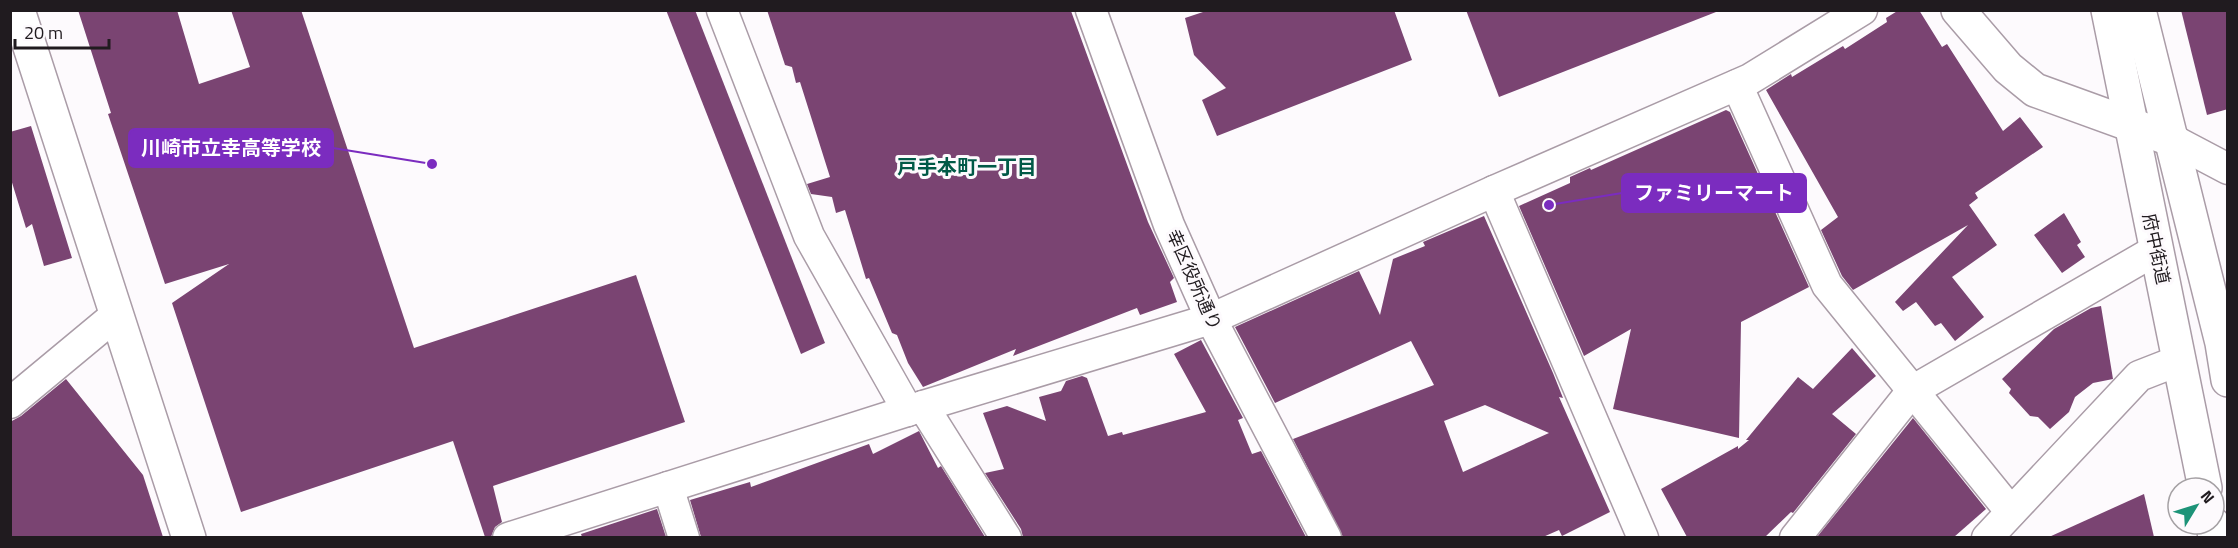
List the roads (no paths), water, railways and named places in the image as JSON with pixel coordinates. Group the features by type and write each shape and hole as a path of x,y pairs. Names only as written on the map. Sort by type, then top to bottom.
{"main road":[{"path":"18,10 189,537"},
{"path":"1958,10 2008,68 2035,90 2173,140"},
{"name":"府中街道","path":"2108,10 2203,476"},
{"path":"2139,10 2222,344 2227,379"}],"street":[{"path":"722,10 809,236 916,409 1006,537"},
{"name":"幸区役所通り","path":"1091,10 1169,225 1211,319 1326,537"},
{"path":"508,537 1211,319 1494,191 1737,85 1862,10"},
{"path":"1737,85 1827,285 2011,512"},
{"path":"2173,140 2228,169"},
{"path":"1494,191 1643,537"},
{"path":"1794,537 1912,391 2156,250"},
{"path":"10,403 116,315"},
{"path":"1988,537 2139,376 2180,360"},
{"path":"668,487 684,537"}],"place":[{"name":"川崎市立幸高等学校","path":"432,164"},
{"name":"ファミリーマート","path":"1549,205"}],"district":[{"name":"戸手本町一丁目","path":"967,167"}]}
